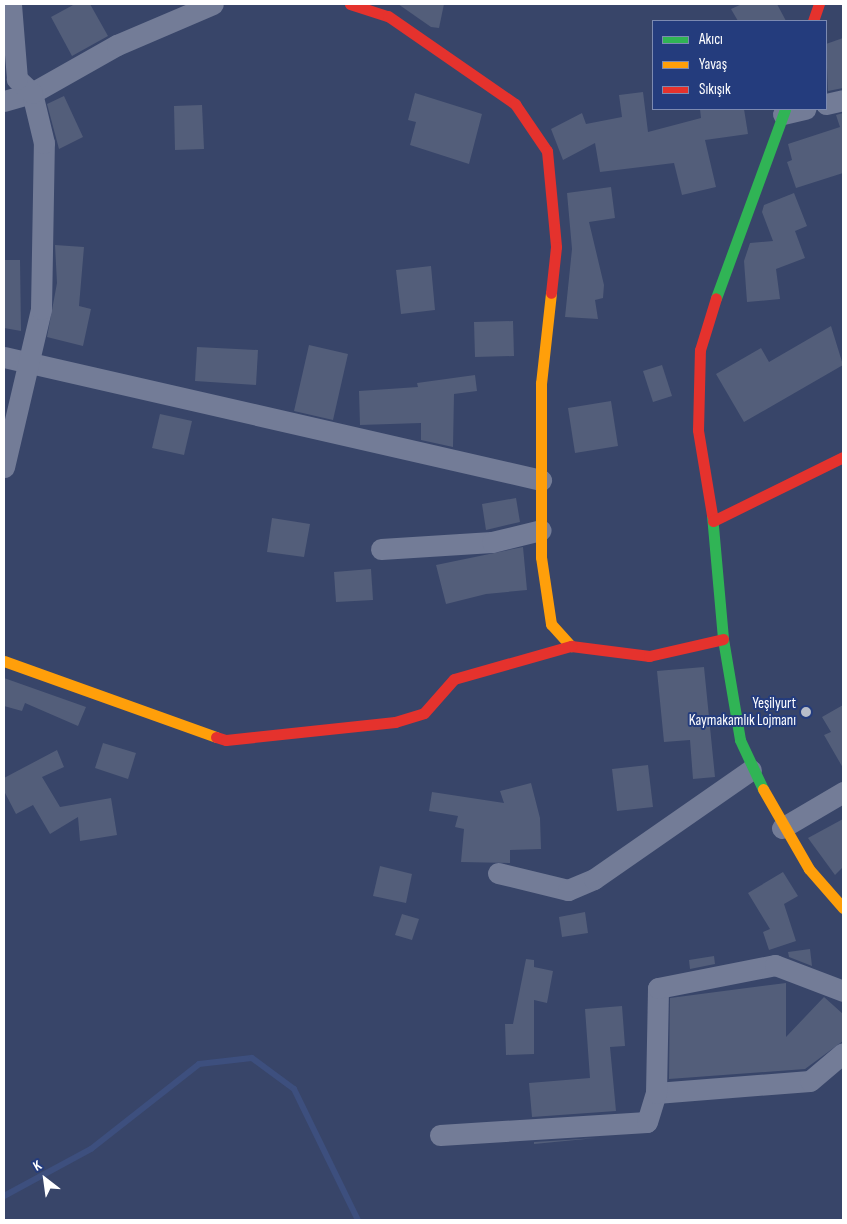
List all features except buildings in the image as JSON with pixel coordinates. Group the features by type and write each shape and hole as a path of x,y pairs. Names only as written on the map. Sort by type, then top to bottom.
{"street":[{"path":"4,467 40,309 44,143 32,93 17,79 11,4"},
{"path":"4,101 32,93 116,45 213,4"},
{"path":"350,4 388,16 514,104 547,151 556,247 541,383 541,530 551,624 571,646"},
{"path":"813,20 819,4"},
{"path":"827,104 843,100"},
{"path":"784,111 732,244 700,350 698,430 713,521 722,639 740,740 751,770 782,828 808,869 843,908"},
{"path":"4,357 541,480"},
{"path":"713,521 843,457"},
{"path":"381,549 492,542 541,530"},
{"path":"4,661 226,740 395,722 424,713 454,679 571,646 648,656 722,639"},
{"path":"498,873 568,890 594,879 751,770"},
{"path":"782,828 843,792"},
{"path":"440,1135 647,1122 656,1093 658,988 776,965 843,991"},
{"path":"656,1093 810,1081 843,1053"}],"waterway":[{"path":"4,1196 91,1149 199,1064 252,1058 294,1089 358,1220"}],"traffic: fast":[{"path":"716,298 785,110"},
{"path":"712,515 723,639 740,740 763,789"}],"traffic: slow":[{"path":"551,293 541,383 541,557 551,624 571,646"},
{"path":"4,661 216,737"},
{"path":"763,789 809,869 843,908"}],"traffic: jam":[{"path":"350,4 388,16 515,104 547,151 556,247 551,293"},
{"path":"813,20 819,4"},
{"path":"712,515 698,430 700,350 716,298"},
{"path":"713,521 843,457"},
{"path":"571,646 649,656 723,639"},
{"path":"216,737 226,740 395,722 424,713 454,679 571,646"}],"place":[{"name":"Yeşilyurt Kaymakamlık Lojmanı","path":"806,712"}]}
